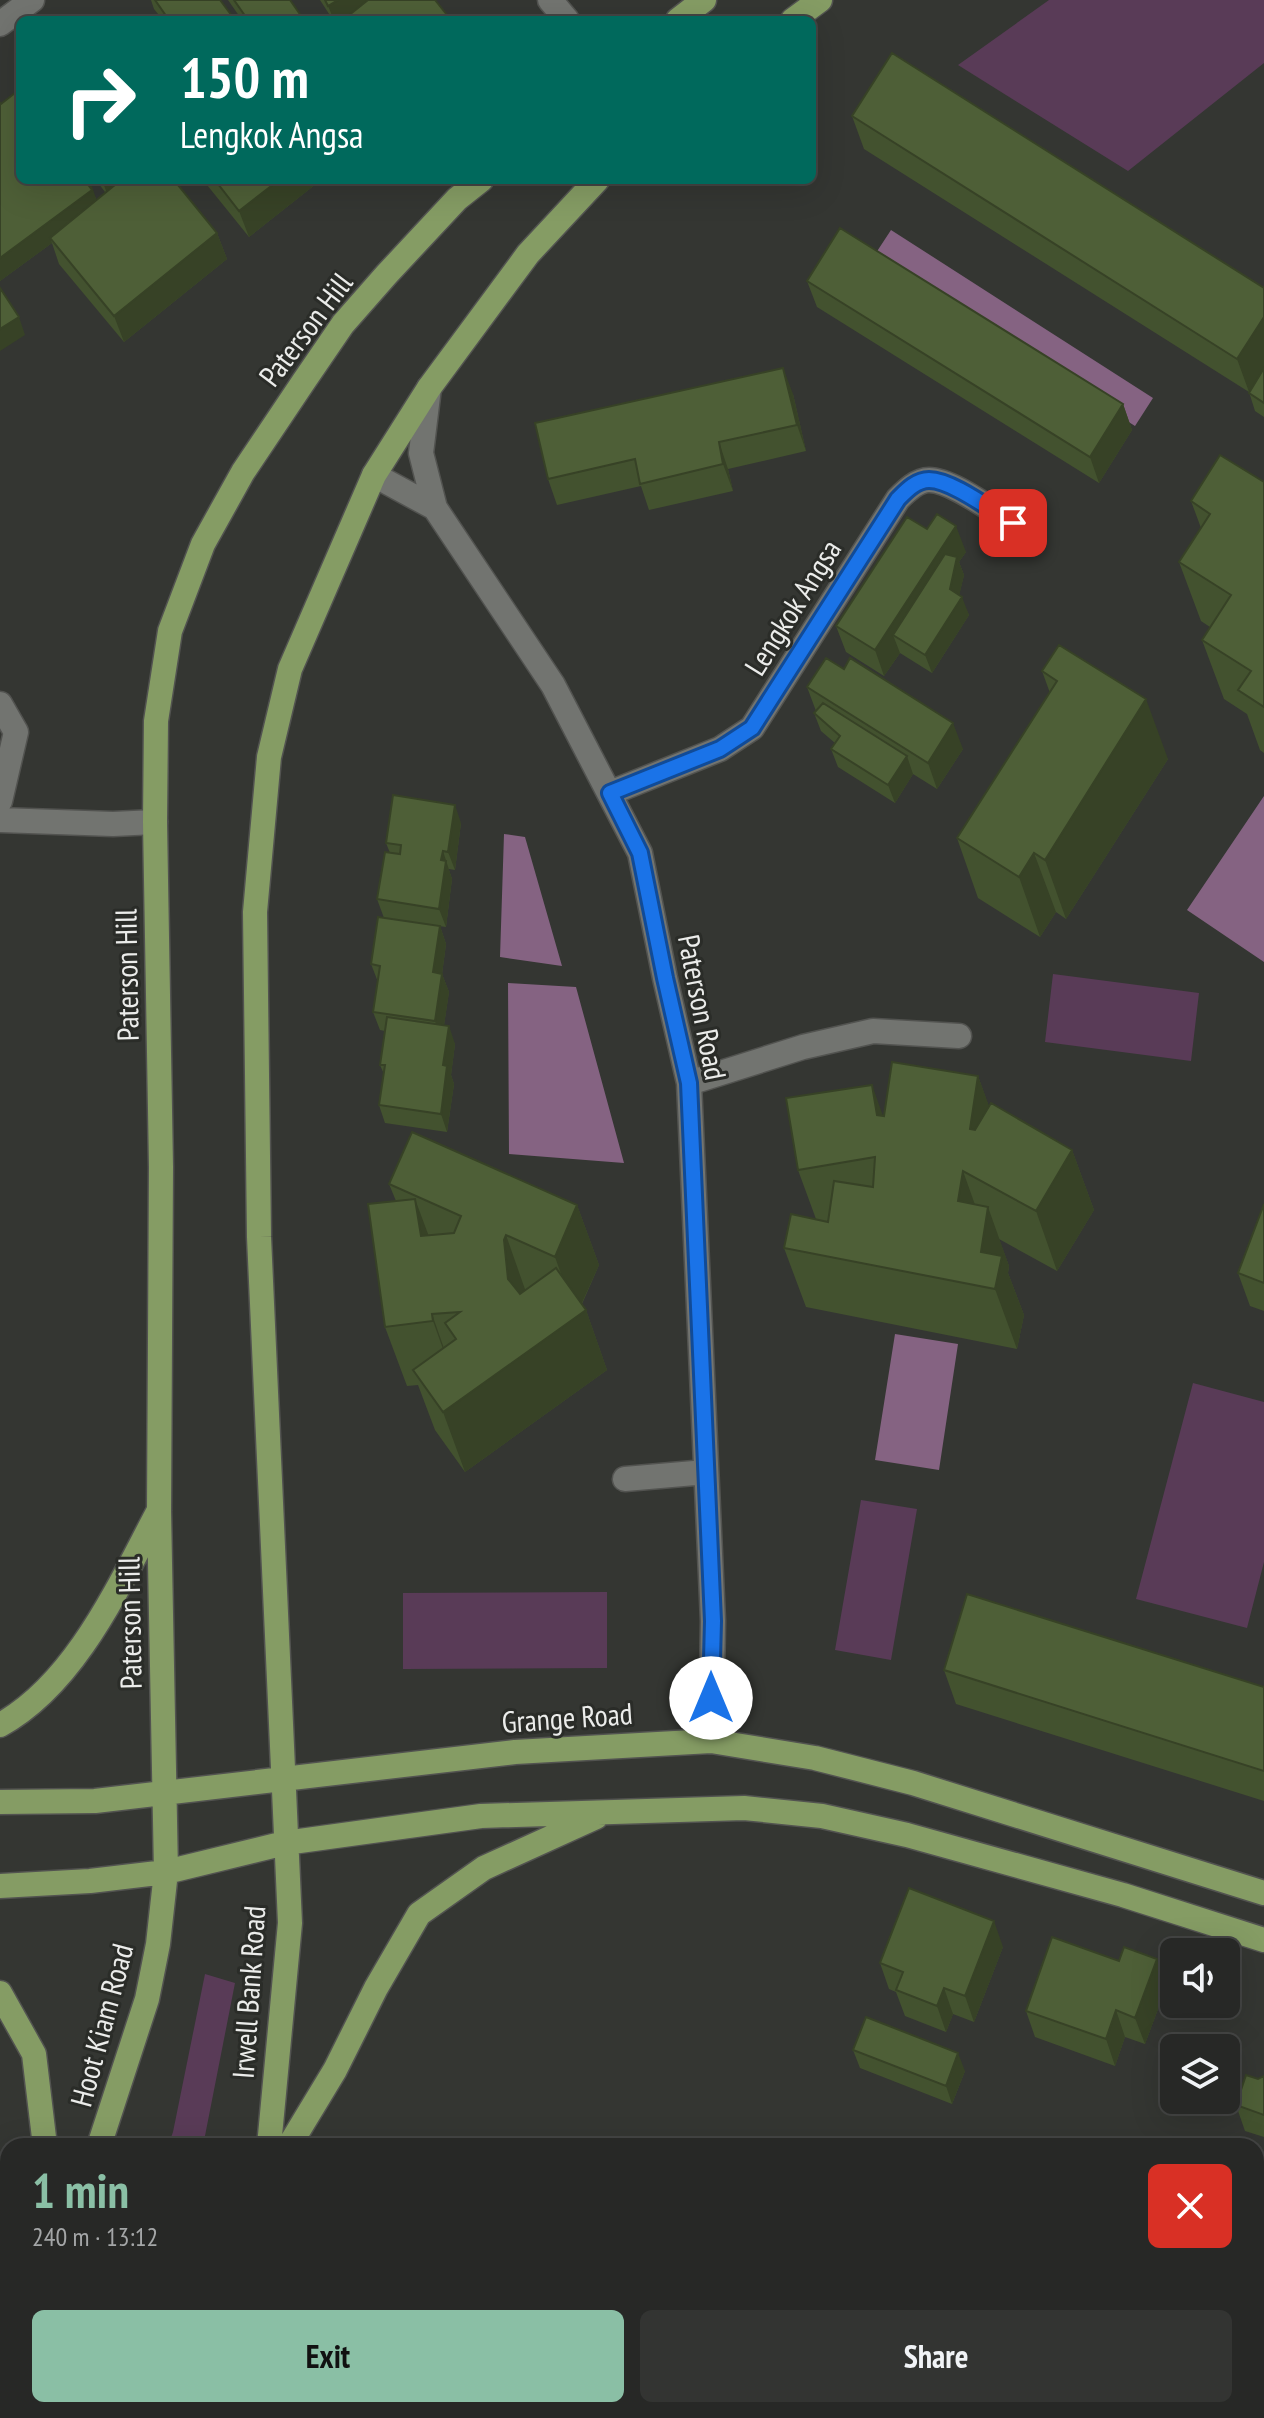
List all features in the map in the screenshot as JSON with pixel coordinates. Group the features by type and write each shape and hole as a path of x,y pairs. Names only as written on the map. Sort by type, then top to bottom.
{"main road":[{"path":"683,16 704,0"},
{"path":"798,16 820,0"},
{"name":"Paterson Hill","path":"166,1872 159,1511 161,1167 155,822 156,721 170,631 203,544 243,472 343,324 457,199 476,184"},
{"path":"285,1843 259,1237 255,912 269,757 290,669 374,475 429,388 528,254 593,184"},
{"path":"0,1725 41,1695 92,1635 159,1511"},
{"name":"Grange Road","path":"0,1802 95,1801 515,1752 711,1741 815,1758 913,1783 1264,1893"},
{"path":"0,1886 90,1881 166,1872 285,1843 481,1816 744,1808 822,1816 907,1835 1123,1895 1264,1940"},
{"path":"294,2138 335,2070 376,1988 419,1914 484,1868 609,1811"},
{"name":"Irwell Bank Road","path":"270,2138 290,1923 285,1843"},
{"name":"Hoot Kiam Road","path":"102,2138 147,1999 158,1944 166,1872"},
{"path":"0,1993 34,2054 44,2138"}],"street":[{"path":"0,24 32,0"},
{"path":"550,0 564,16"},
{"path":"429,388 421,453 435,508"},
{"name":"Paterson Road","path":"374,475 435,508 553,685 640,853 689,1083 713,1621 711,1741"},
{"name":"Lengkok Angsa","path":"610,793 720,749 752,728 898,499 910,487 927,480 945,483 1013,523"},
{"path":"0,704 16,732 0,801"},
{"path":"0,820 113,824 155,822"},
{"path":"689,1083 803,1047 873,1031 959,1036"},
{"path":"625,1479 706,1472"}],"shaded area":[{"path":"1049,0 1264,0 1264,63 1128,171 958,65"},
{"path":"891,230 1153,398 1135,426 872,259"},
{"path":"1264,796 1264,962 1187,910"},
{"path":"504,834 525,837 562,966 500,957"},
{"path":"1053,974 1199,993 1191,1061 1045,1042"},
{"path":"508,983 576,987 624,1163 509,1154"},
{"path":"895,1334 958,1344 939,1470 875,1460"},
{"path":"1193,1383 1264,1402 1264,1562 1247,1628 1136,1599"},
{"path":"861,1500 917,1509 891,1660 835,1650"},
{"path":"607,1592 607,1668 403,1669 403,1593"},
{"path":"205,1974 235,1983 205,2138 171,2138"}],"building":[{"path":"155,0 220,0 232,16 166,16"},
{"path":"234,0 290,0 301,16 245,16"},
{"path":"368,0 435,0 448,16 348,16"},
{"path":"892,53 1264,288 1264,317 1237,359 852,116"},
{"path":"16,92 16,184 88,184 92,190 0,258 0,103"},
{"path":"116,184 177,184 217,233 114,316 50,238"},
{"path":"218,184 274,184 239,211"},
{"path":"840,228 1123,404 1090,457 807,281"},
{"path":"0,288 19,317 0,329"},
{"path":"783,368 797,425 719,442 723,464 640,484 635,459 548,479 535,423"},
{"path":"1264,368 1264,403 1249,393"},
{"path":"1220,455 1264,482 1264,707 1238,690 1251,671 1202,640 1231,595 1179,562 1210,514 1191,501"},
{"path":"937,514 956,526 875,650 836,626 907,517 927,529"},
{"path":"945,554 957,557 950,589 962,597 925,655 893,635"},
{"path":"1059,645 1146,699 1045,860 1034,853 1019,877 957,838 1057,681 1042,671"},
{"path":"826,658 844,669 850,658 953,723 928,763 807,687"},
{"path":"823,703 907,756 888,785 831,749 840,736 814,713"},
{"path":"393,795 455,805 448,852 443,851 441,860 446,861 439,909 377,899 385,852 400,854 401,845 386,843"},
{"path":"378,917 440,926 433,972 442,974 435,1021 373,1012 380,966 371,964"},
{"path":"387,1017 449,1026 443,1065 447,1066 441,1114 379,1105 385,1065 380,1065"},
{"path":"892,1062 978,1076 970,1129 975,1130 991,1103 1072,1150 1036,1211 963,1171 958,1201 988,1207 981,1252 1002,1256 995,1289 784,1248 791,1214 828,1222 834,1181 873,1187 875,1157 798,1170 786,1098 872,1085 877,1115 884,1116"},
{"path":"412,1132 577,1205 555,1257 506,1235 504,1240 508,1279 520,1294 556,1268 586,1310 443,1412 413,1370 456,1339 445,1323 460,1312 432,1314 433,1321 385,1327 368,1204 415,1199 421,1236 454,1233 461,1216 389,1184"},
{"path":"1264,1204 1264,1283 1238,1273"},
{"path":"967,1594 1264,1687 1264,1771 944,1670"},
{"path":"909,1888 994,1921 965,1996 944,1988 937,2006 896,1990 903,1972 880,1963"},
{"path":"1052,1937 1119,1961 1124,1947 1157,1959 1135,2018 1116,2010 1106,2039 1026,2011"},
{"path":"866,2017 958,2053 946,2086 853,2050"},
{"path":"1246,2075 1258,2079 1264,2076 1264,2115 1240,2106 1240,2093"}],"route":[{"path":"711,1698 713,1621 689,1083 640,853 610,793 720,749 752,728 898,499 910,487 927,480 945,483 1013,523"}]}
